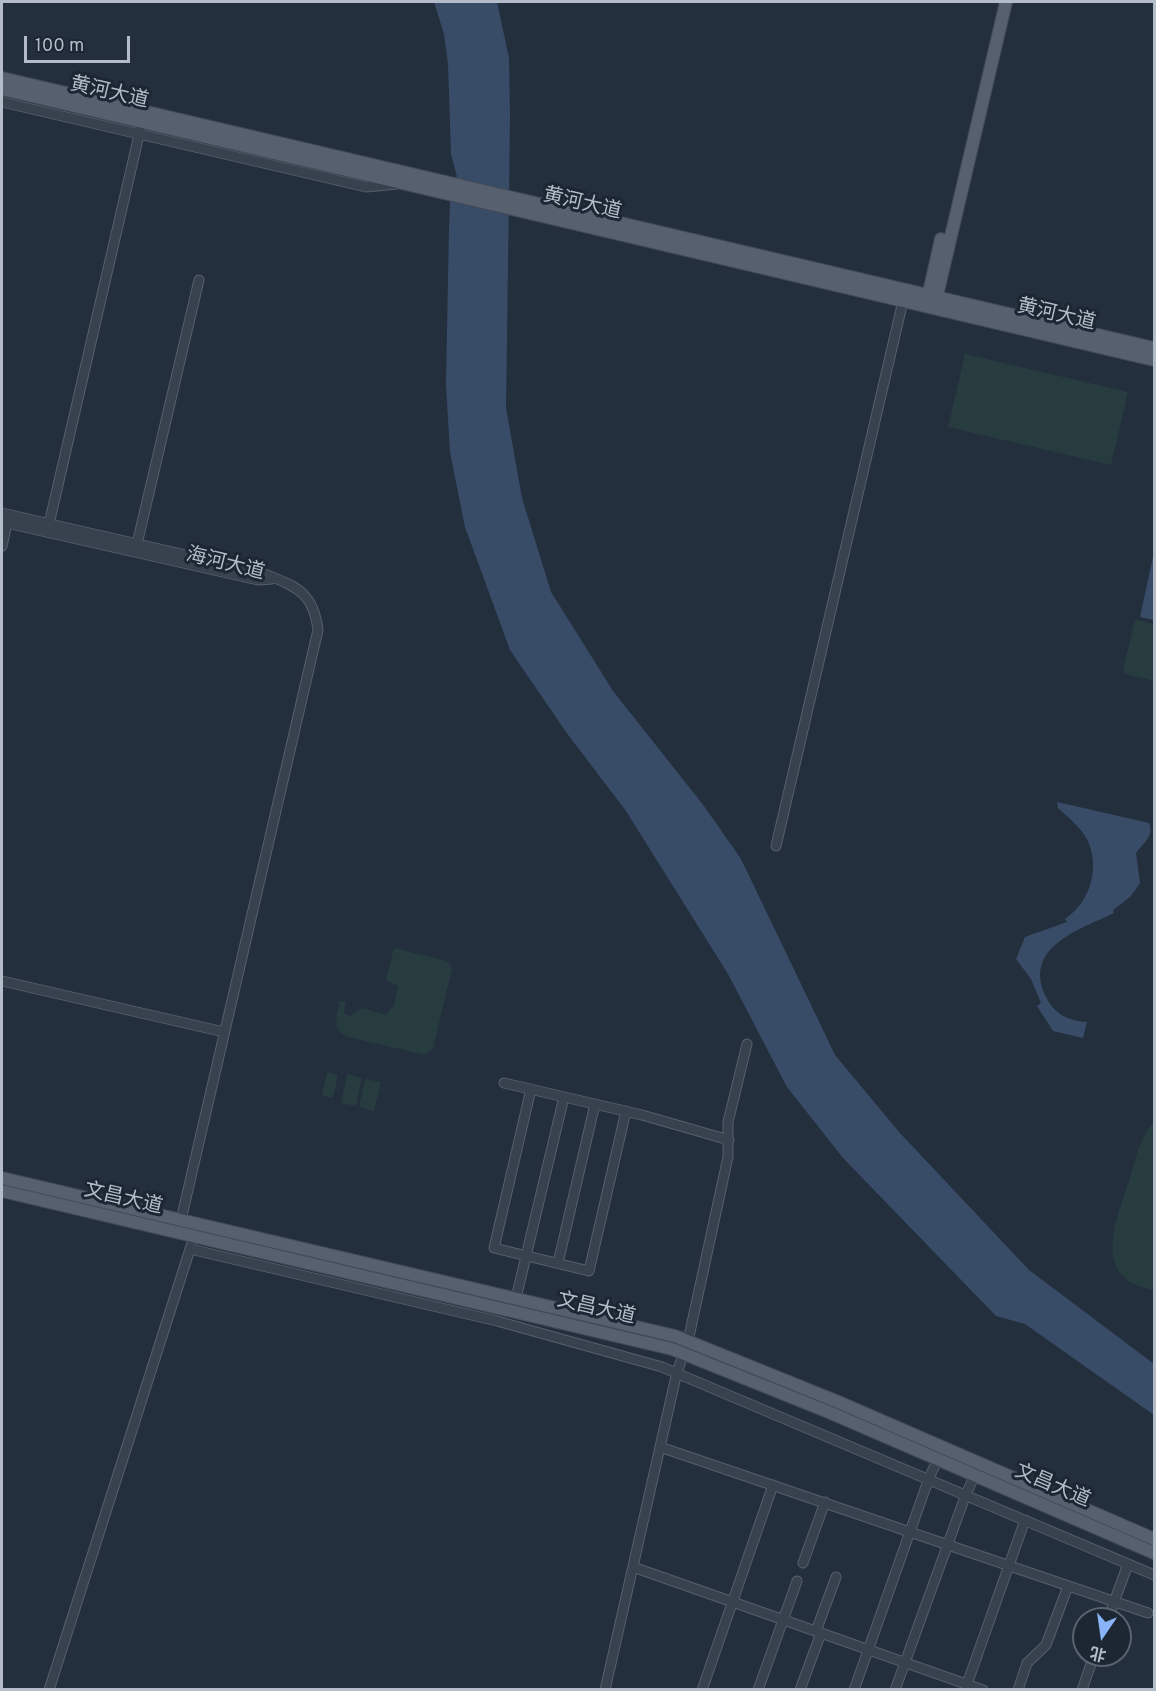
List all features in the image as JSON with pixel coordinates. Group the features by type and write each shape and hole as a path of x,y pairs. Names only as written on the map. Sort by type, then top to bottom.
{"main road":[{"path":"931,302 997,2"},
{"path":"931,302 1006,2"},
{"name":"黄河大道","path":"2,78 447,188 931,302 1155,360"},
{"name":"黄河大道","path":"2,89 402,183 447,188"},
{"name":"黄河大道","path":"512,203 903,301 931,302 1155,348"},
{"name":"文昌大道","path":"2,1178 516,1298 686,1347 1155,1539"},
{"name":"文昌大道","path":"2,1191 686,1347 975,1476 1155,1552"}],"street":[{"path":"2,102 139,136 366,187 402,183"},
{"path":"50,524 142,122"},
{"path":"137,544 200,280"},
{"path":"776,846 903,301"},
{"name":"海河大道","path":"2,513 260,572 278,579"},
{"path":"2,546 4,522"},
{"name":"海河大道","path":"4,522 258,580 278,579"},
{"path":"180,1220 318,630 308,598 292,584 278,579"},
{"path":"2,981 224,1032"},
{"path":"605,1689 676,1372 686,1347 728,1157 728,1122 747,1044"},
{"path":"504,1083 626,1111 729,1140"},
{"path":"531,1089 494,1248 526,1256 589,1270 626,1111"},
{"path":"516,1298 564,1097"},
{"path":"558,1263 595,1104"},
{"path":"50,1689 194,1236"},
{"path":"190,1249 497,1321 676,1372 1155,1575"},
{"path":"660,1447 1148,1613"},
{"path":"854,1689 929,1478 938,1459"},
{"path":"895,1689 966,1494 975,1476"},
{"path":"702,1689 773,1485"},
{"path":"803,1563 825,1502"},
{"path":"967,1687 1025,1520"},
{"path":"1112,1607 1128,1564"},
{"path":"633,1567 906,1662 967,1687 983,1689"},
{"path":"800,1689 836,1577"},
{"path":"758,1689 797,1581"},
{"path":"1018,1689 1027,1663 1046,1645 1068,1586"},
{"path":"1082,1689 1090,1667"}],"green space":[{"path":"965,354 1128,392 1111,465 948,427"},
{"path":"1135,619 1154,624 1154,681 1125,674 1123,670"},
{"path":"394,948 447,961 452,968 433,1049 425,1055 348,1037 342,1034 337,1026 336,1017 340,1001 346,1002 344,1013 350,1016 362,1008 386,1015 394,1005 398,986 386,980"},
{"path":"327,1072 338,1075 333,1098 322,1096"},
{"path":"347,1074 362,1078 356,1106 341,1103"},
{"path":"365,1079 381,1082 374,1111 359,1107"},
{"path":"1154,1122 1153,1290 1133,1284 1121,1274 1114,1261 1112,1246 1118,1213 1138,1150"}],"water":[{"path":"434,2 497,2 509,58 506,408 522,498 551,592 613,691 704,806 741,859 835,1055 899,1132 1029,1270 1154,1364 1154,1415 1025,1324 996,1316 843,1158 787,1087 728,974 626,811 566,732 510,650 465,527 450,452 446,384 449,228 450,203 457,177 451,154 448,64 444,34"},
{"path":"1154,552 1154,620 1140,617"},
{"path":"1057,802 1149,823 1150,828 1149,836 1136,853 1140,883 1130,897 1113,910 1114,913 1085,926 1058,943 1048,953 1042,965 1041,980 1049,1003 1063,1015 1087,1022 1083,1038 1053,1031 1037,1006 1041,1003 1031,979 1016,959 1025,937 1067,922 1065,919 1081,903 1091,883 1093,861 1087,839 1058,808"}]}
